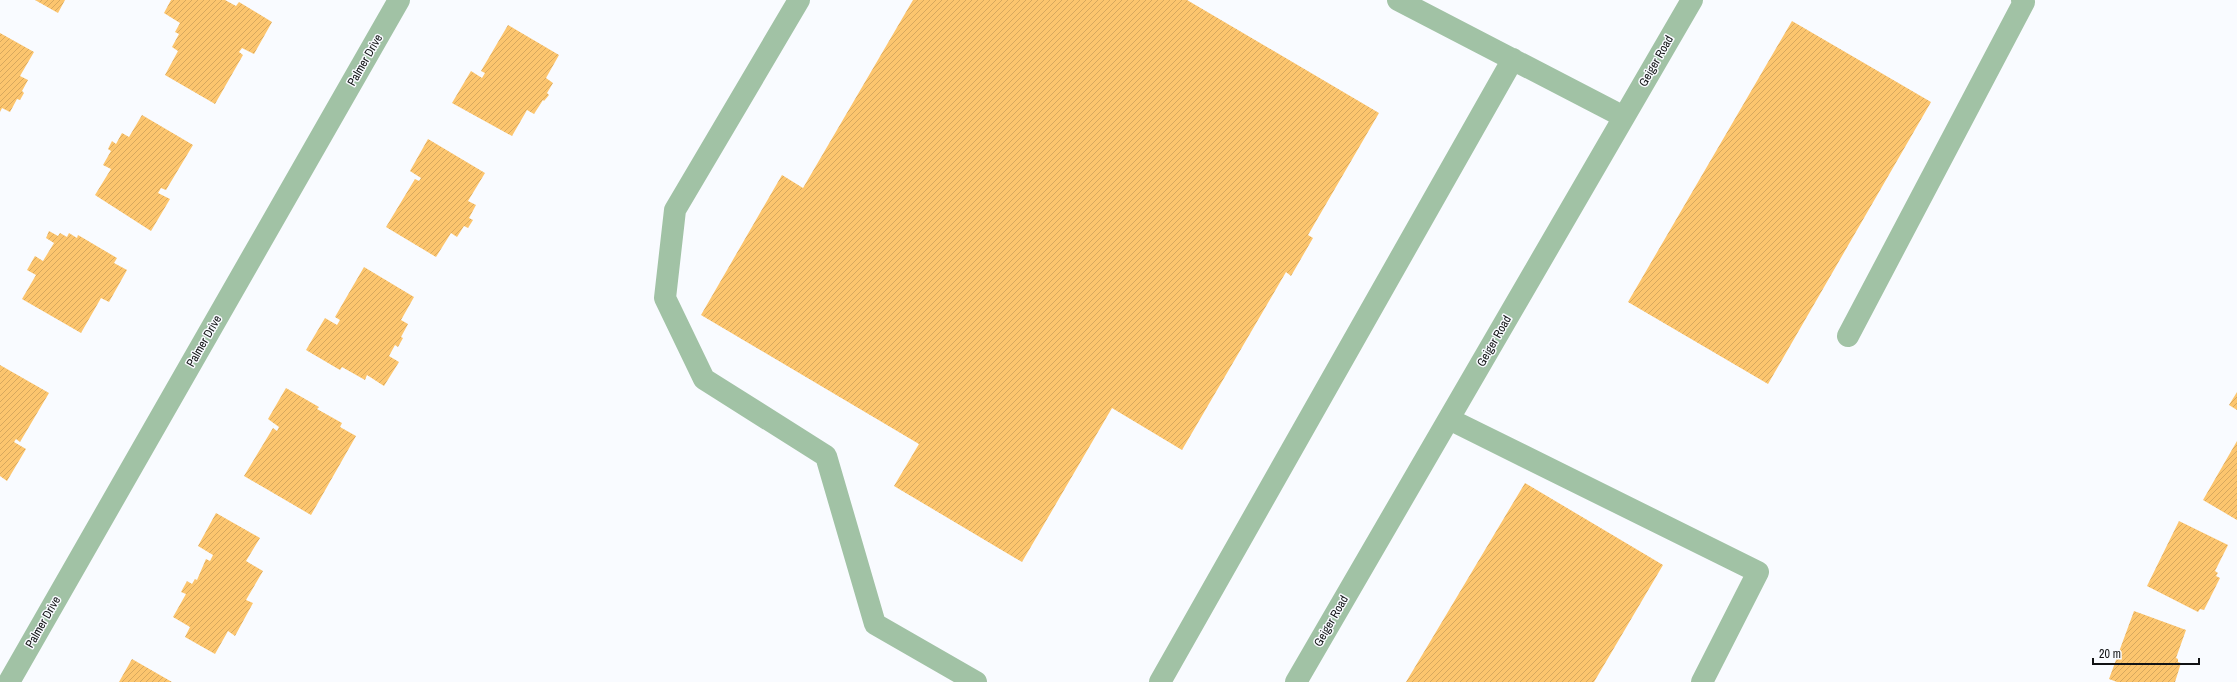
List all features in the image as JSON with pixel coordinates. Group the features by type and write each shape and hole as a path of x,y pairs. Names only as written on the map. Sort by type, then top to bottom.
{"street":[{"name":"Palmer Drive","path":"9,682 399,0"},
{"path":"799,0 675,210 665,298 704,379 826,456 875,624 976,682"},
{"path":"1398,0 1624,117"},
{"name":"Geiger Road","path":"1296,682 1692,0"},
{"path":"1848,336 2024,2 2022,0"},
{"path":"1160,682 1513,59"},
{"path":"1449,419 1758,572 1702,682"}],"building":[{"path":"35,0 65,0 58,13"},
{"path":"171,0 225,0 236,6 239,2 272,22 254,54 242,48 239,52 243,55 215,104 165,75 178,51 172,47 179,34 175,32 180,23 164,13"},
{"path":"913,0 1187,0 1379,113 1308,235 1313,238 1291,276 1286,272 1182,450 1112,408 1022,562 894,486 919,444 701,315 782,175 803,188"},
{"path":"1792,21 1931,102 1768,384 1628,302"},
{"path":"508,25 559,55 546,78 553,83 547,93 549,95 544,101 543,100 534,114 527,110 512,136 452,103 471,71 482,78 485,73 481,71"},
{"path":"0,33 34,52 20,76 28,80 22,91 24,93 20,100 17,99 10,112 2,108 0,112"},
{"path":"142,115 193,145 166,190 161,188 158,193 170,199 151,231 95,195 111,169 103,165 111,151 108,149 112,141 116,144 122,133 129,137"},
{"path":"428,139 485,173 468,201 476,205 469,218 473,220 468,228 464,226 457,237 451,233 436,257 386,227 415,179 419,181 421,178 410,171"},
{"path":"49,231 58,236 60,233 67,237 69,233 77,238 78,235 117,258 114,263 127,270 109,302 101,298 81,333 22,299 36,275 27,270 35,256 43,261 54,243 46,238"},
{"path":"364,267 414,297 401,320 408,324 401,337 403,338 398,347 395,345 389,356 399,362 384,386 367,375 365,380 342,367 340,370 306,350 325,318 337,325 340,320 335,317"},
{"path":"0,365 49,393 20,442 16,439 14,442 26,449 7,481 0,476"},
{"path":"286,388 319,407 317,409 342,423 340,427 356,436 311,515 244,476 273,428 277,431 279,427 268,419"},
{"path":"2237,392 2237,410 2229,405"},
{"path":"2237,441 2237,520 2203,500"},
{"path":"1525,483 1663,565 1594,682 1406,682"},
{"path":"216,513 260,538 246,561 263,571 246,600 253,603 235,636 228,631 215,654 185,637 190,627 173,617 186,594 181,592 187,581 192,584 195,579 197,580 206,559 210,561 213,555 198,546"},
{"path":"2179,521 2228,545 2215,571 2218,573 2216,576 2220,578 2204,610 2200,609 2198,612 2147,586"},
{"path":"2134,611 2186,630 2176,658 2178,659 2178,662 2181,663 2175,682 2117,682 2109,679"},
{"path":"132,659 172,682 119,682"}]}
